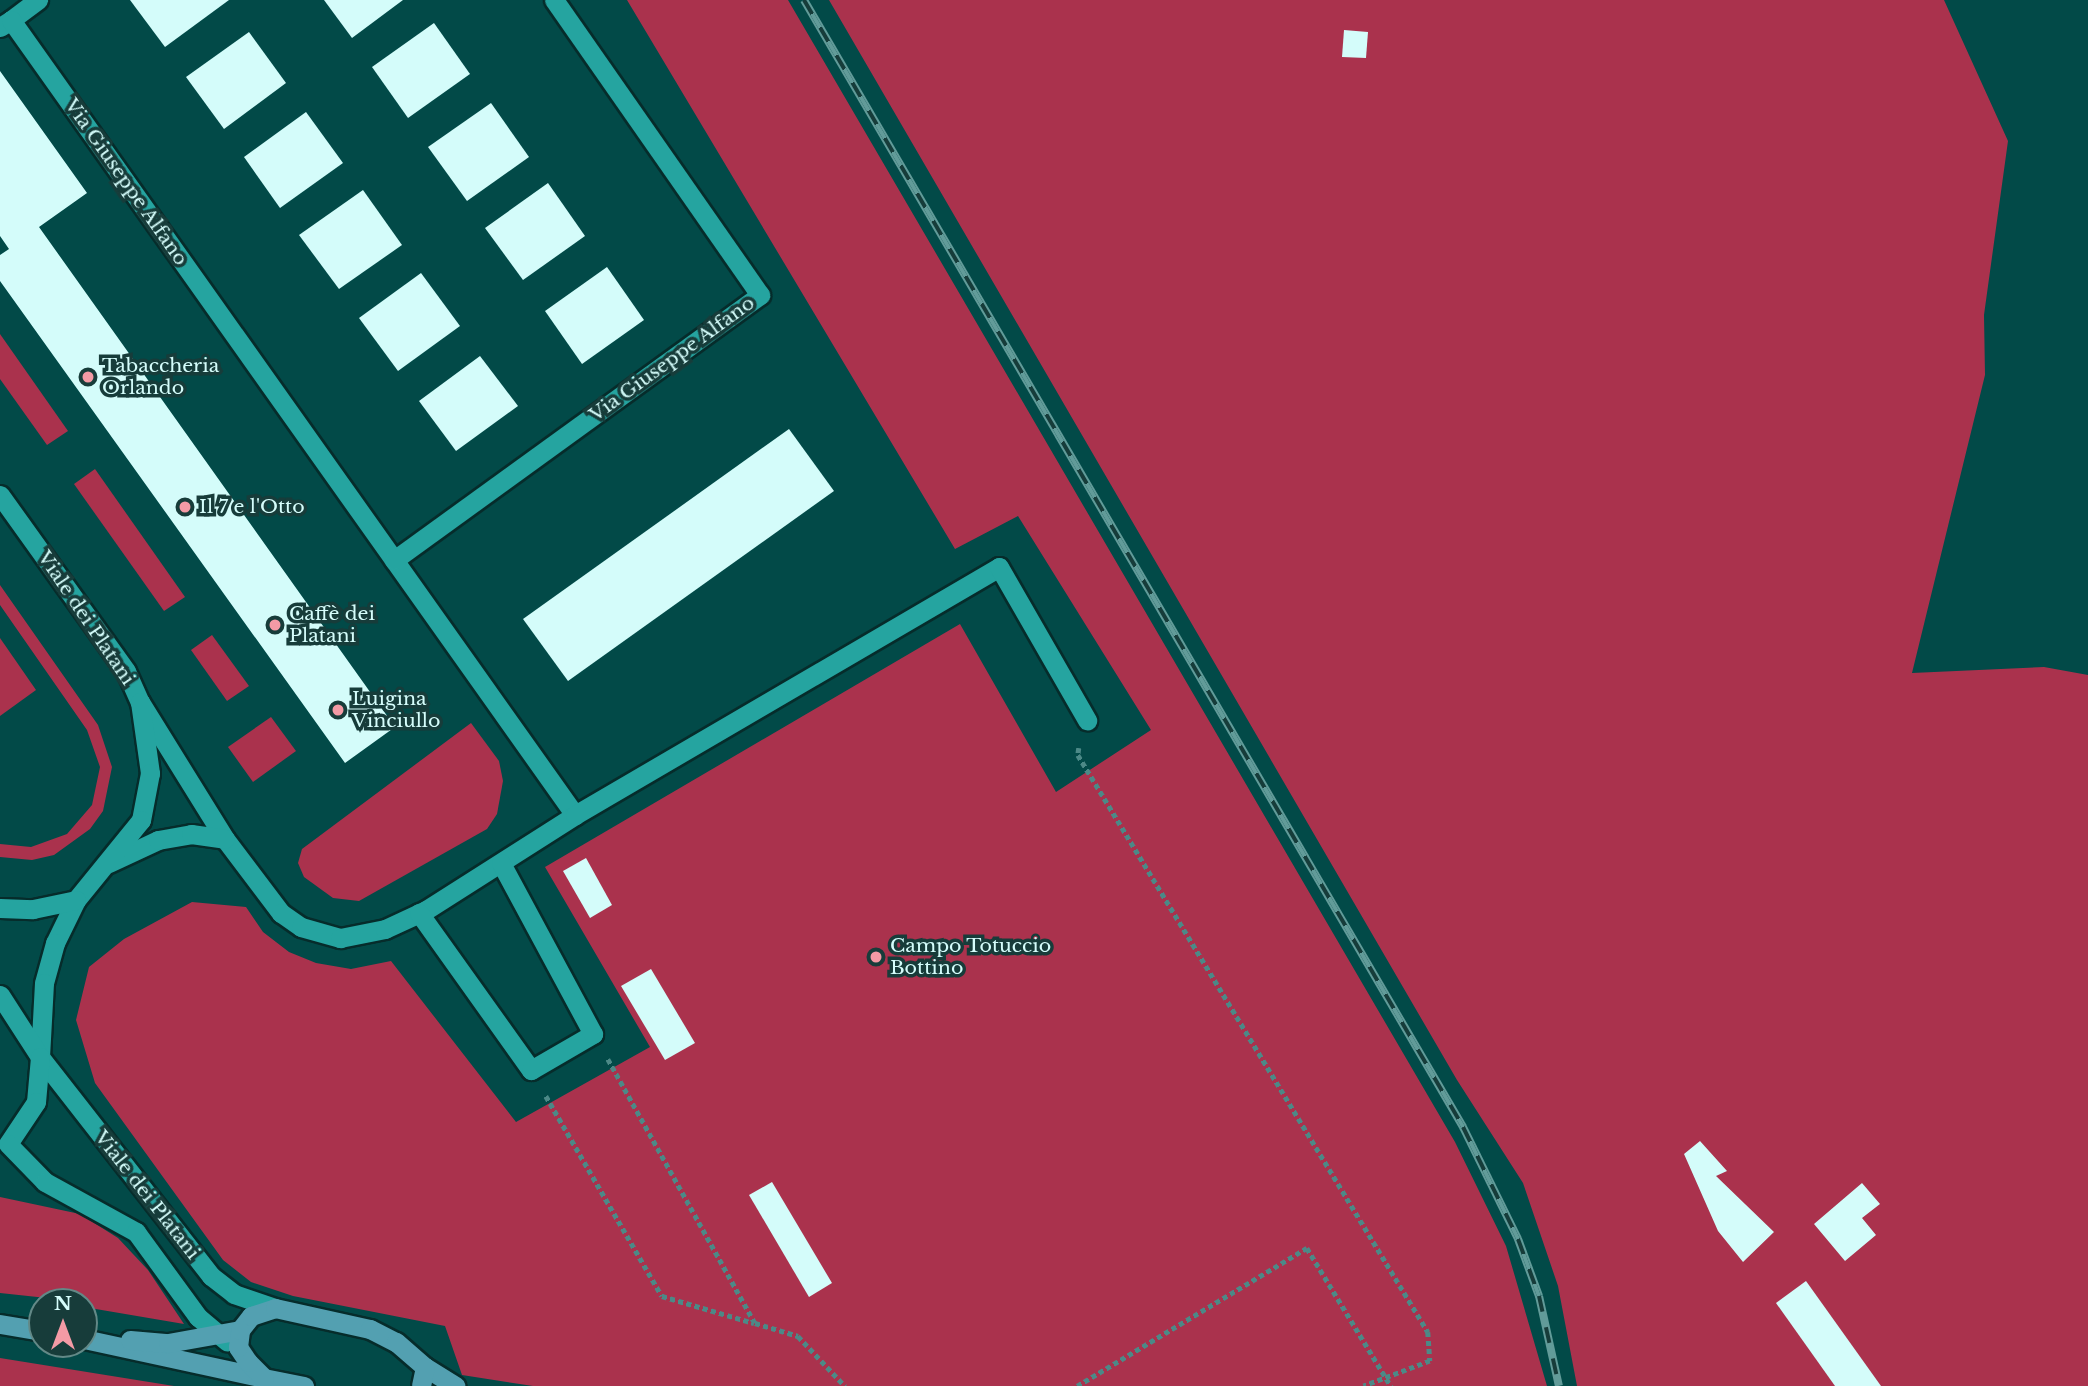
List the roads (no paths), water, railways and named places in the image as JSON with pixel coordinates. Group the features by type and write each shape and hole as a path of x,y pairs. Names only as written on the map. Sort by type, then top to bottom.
{"main road":[{"path":"239,1339 251,1317 275,1308 369,1329 396,1342 423,1377 455,1386"},
{"path":"0,1324 28,1329"},
{"path":"98,1339 169,1343 215,1335 239,1339 264,1378"},
{"path":"98,1341 304,1386"}],"street":[{"name":"Via Giuseppe Alfano","path":"394,560 760,295 554,0"},
{"path":"5,23 35,2"},
{"name":"Via Giuseppe Alfano","path":"5,23 575,815"},
{"name":"Viale dei Platani","path":"0,495 125,671 140,702 150,773 141,820 109,863 76,900 55,943 44,983 40,1056"},
{"path":"140,702 225,839 281,913 301,927 340,938 385,929 419,913 575,815 999,567 1087,720"},
{"path":"109,863 158,840 191,834 225,839"},
{"path":"419,913 531,1070 593,1034 500,863"},
{"path":"0,908 33,909 76,900"},
{"name":"Viale dei Platani","path":"0,995 40,1056 211,1276 234,1294 275,1308"},
{"path":"4,1146 36,1102 40,1056"},
{"path":"36,1102 78,1104"},
{"name":"Viale dei Platani","path":"4,1146 45,1182 136,1233 215,1335"}],"railway":[{"path":"804,0 1463,1127 1518,1239 1539,1296 1559,1386"}],"place":[{"name":"Tabaccheria Orlando","path":"88,377"},
{"name":"Il 7 e l'Otto","path":"185,507"},
{"name":"Caffè dei Platani","path":"275,625"},
{"name":"Luigina Vinciullo","path":"338,710"},
{"name":"Campo Totuccio Bottino","path":"876,957"}]}
